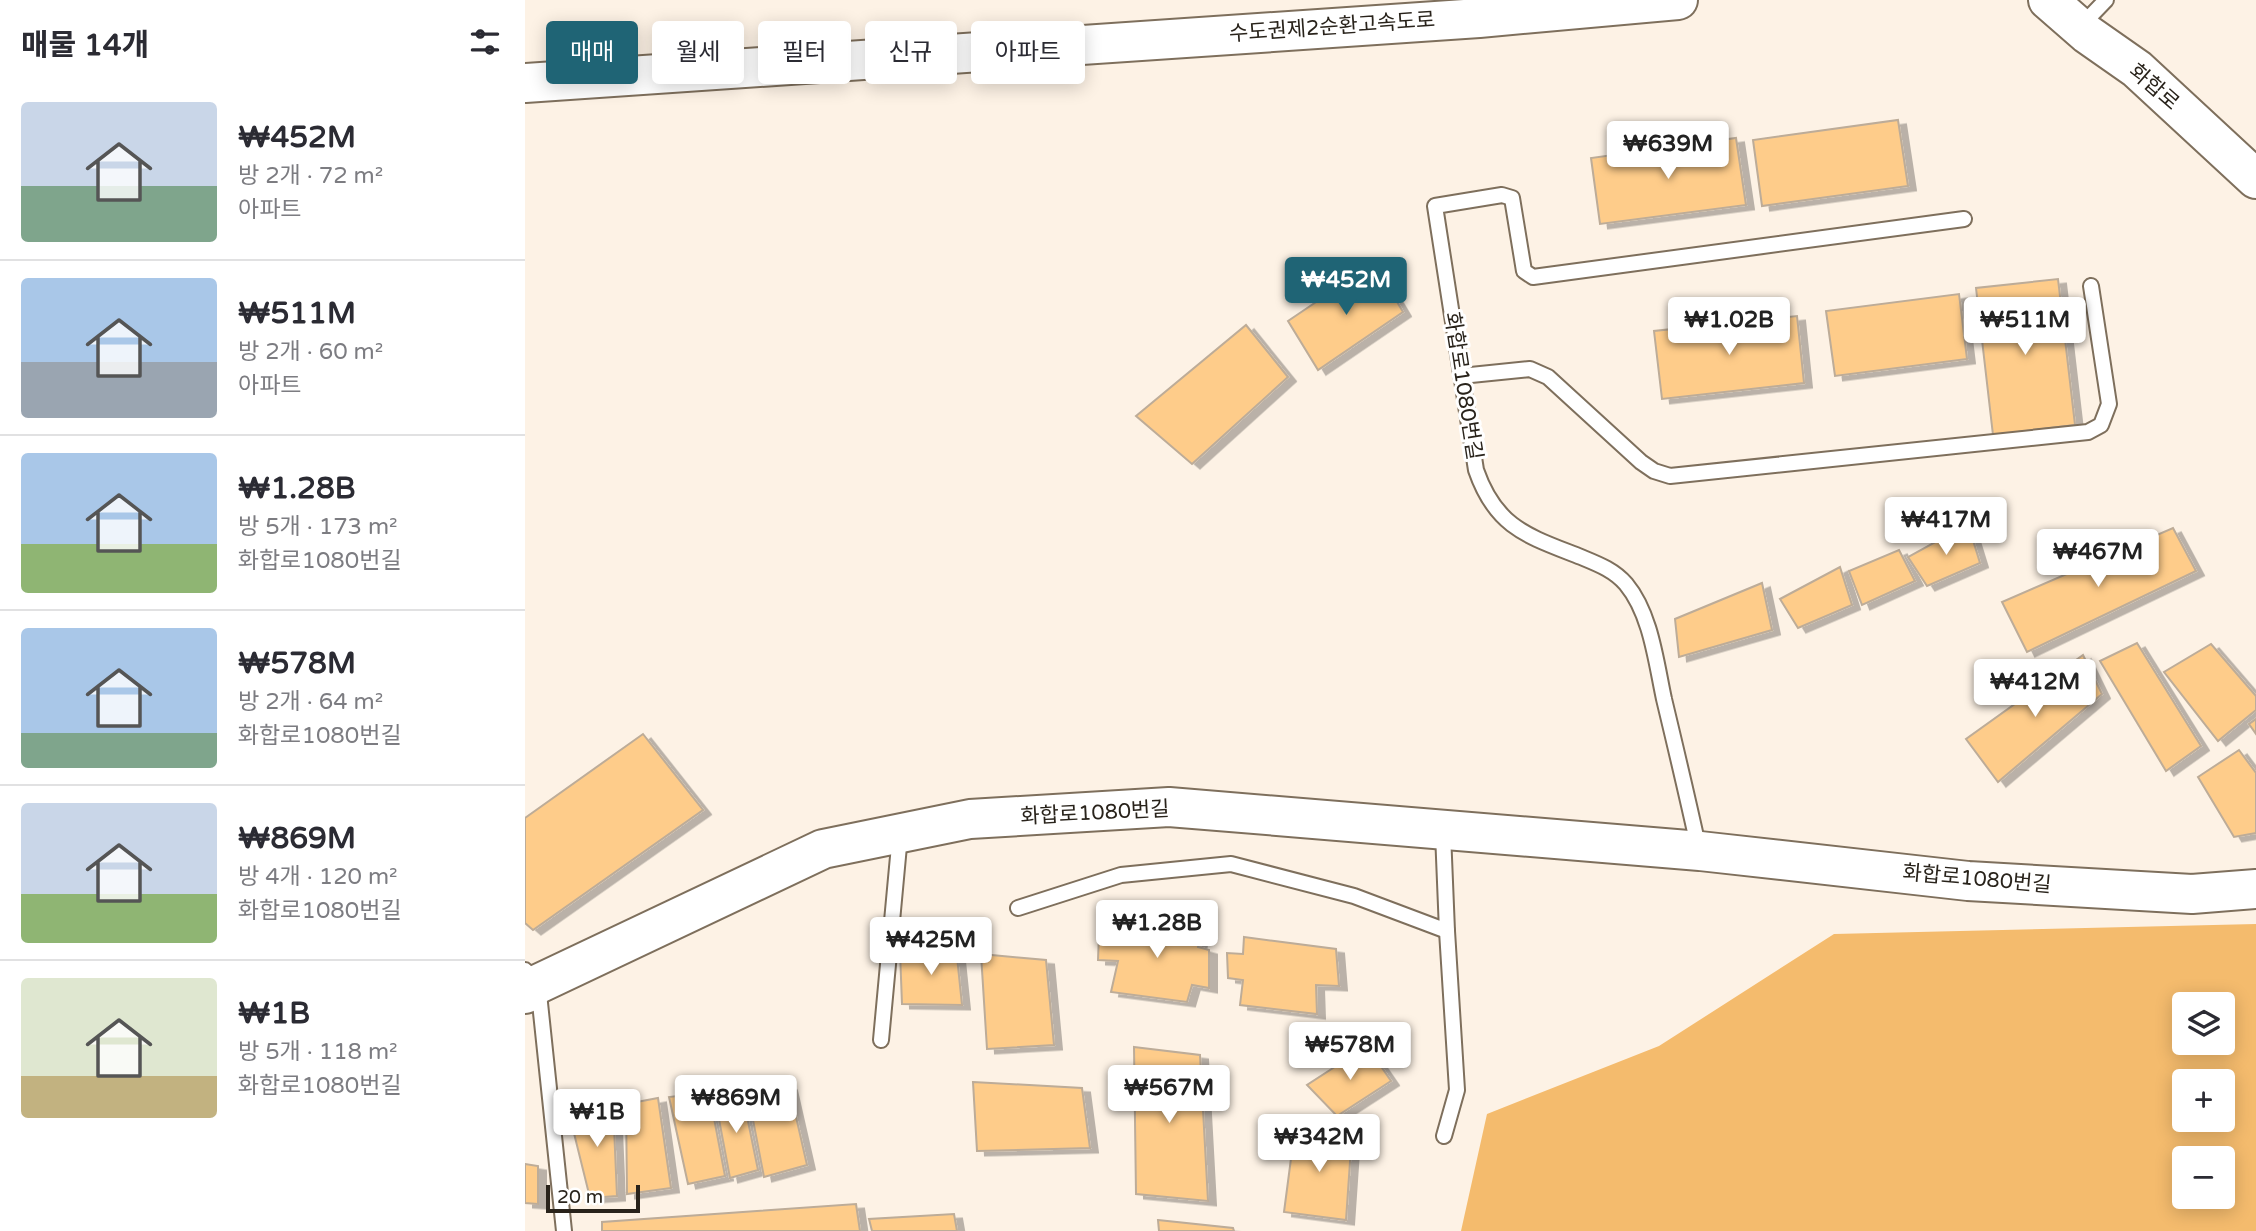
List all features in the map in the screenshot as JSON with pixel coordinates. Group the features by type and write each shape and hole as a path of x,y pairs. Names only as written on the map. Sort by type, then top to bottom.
{"main road":[{"name":"수도권제2순환고속도로","path":"525,83 1479,18 1678,0"},
{"name":"화합로","path":"2048,0 2079,28 2137,69 2256,179"},
{"name":"화합로1080번길","path":"529,982 823,849 970,819 1169,807 1700,851 1968,881 2192,894 2256,889"}],"lane":[{"path":"2079,28 2106,0"},
{"name":"화합로1080번길","path":"1700,851 1650,639 1638,601 1625,583 1608,568 1543,542 1514,527 1493,509 1476,470 1435,206 1502,195 1512,198 1524,271 1533,277 1964,219"},
{"path":"1461,376 1530,369 1548,377 1641,462 1669,476 2088,432 2101,425 2109,404 2091,286"},
{"path":"1443,828 1457,1090 1444,1136"},
{"path":"881,1040 900,834"},
{"path":"1018,908 1121,875 1231,864 1354,896 1447,931"},
{"path":"529,982 564,1231"}],"shaded area":[{"path":"2256,924 2256,1231 1461,1231 1487,1114 1659,1046 1834,934"}],"building":[{"path":"1898,120 1908,186 1762,206 1753,140"},
{"path":"1736,138 1746,205 1600,224 1591,158"},
{"path":"1374,263 1403,312 1318,370 1288,321"},
{"path":"2058,279 2075,425 1993,435 1976,288"},
{"path":"1959,294 1967,359 1835,376 1826,311"},
{"path":"1797,316 1804,383 1662,399 1654,331"},
{"path":"1246,325 1288,377 1192,464 1136,416"},
{"path":"1968,524 1980,563 1927,586 1908,557"},
{"path":"2173,528 2196,571 2027,652 2002,602"},
{"path":"1899,550 1915,581 1862,605 1849,571"},
{"path":"1840,567 1852,605 1798,628 1780,599"},
{"path":"1762,583 1772,630 1679,657 1675,619"},
{"path":"2137,643 2201,746 2166,771 2100,661"},
{"path":"2211,644 2256,696 2256,710 2218,741 2164,672"},
{"path":"2083,655 2102,694 1998,782 1966,739"},
{"path":"2256,719 2256,734 2249,724"},
{"path":"643,734 703,810 533,930 525,923 525,818"},
{"path":"2239,750 2256,773 2256,833 2234,837 2198,777"},
{"path":"1128,917 1201,928 1198,947 1209,950 1209,988 1192,985 1187,1002 1111,992 1118,961 1098,960 1099,934 1123,939"},
{"path":"1244,937 1336,949 1339,986 1316,985 1317,1014 1240,1005 1243,980 1228,978 1227,953 1243,954"},
{"path":"956,947 962,1005 902,1004 900,952"},
{"path":"981,954 1046,960 1054,1045 987,1049"},
{"path":"1367,1046 1391,1081 1337,1116 1307,1085"},
{"path":"1134,1047 1200,1055 1208,1201 1136,1194"},
{"path":"973,1082 1082,1088 1090,1148 977,1151"},
{"path":"789,1086 807,1165 764,1177 748,1094"},
{"path":"709,1092 725,1176 688,1184 669,1097"},
{"path":"742,1092 758,1170 730,1178 715,1098"},
{"path":"658,1098 671,1188 627,1194 626,1104"},
{"path":"613,1104 617,1196 590,1198 569,1113"},
{"path":"1295,1128 1352,1133 1346,1220 1284,1212"},
{"path":"525,1164 538,1166 538,1204 525,1203"},
{"path":"856,1204 860,1231 602,1231 602,1222"},
{"path":"954,1214 957,1231 872,1231 869,1219"},
{"path":"1158,1220 1233,1228 1234,1231 1159,1231"}]}
